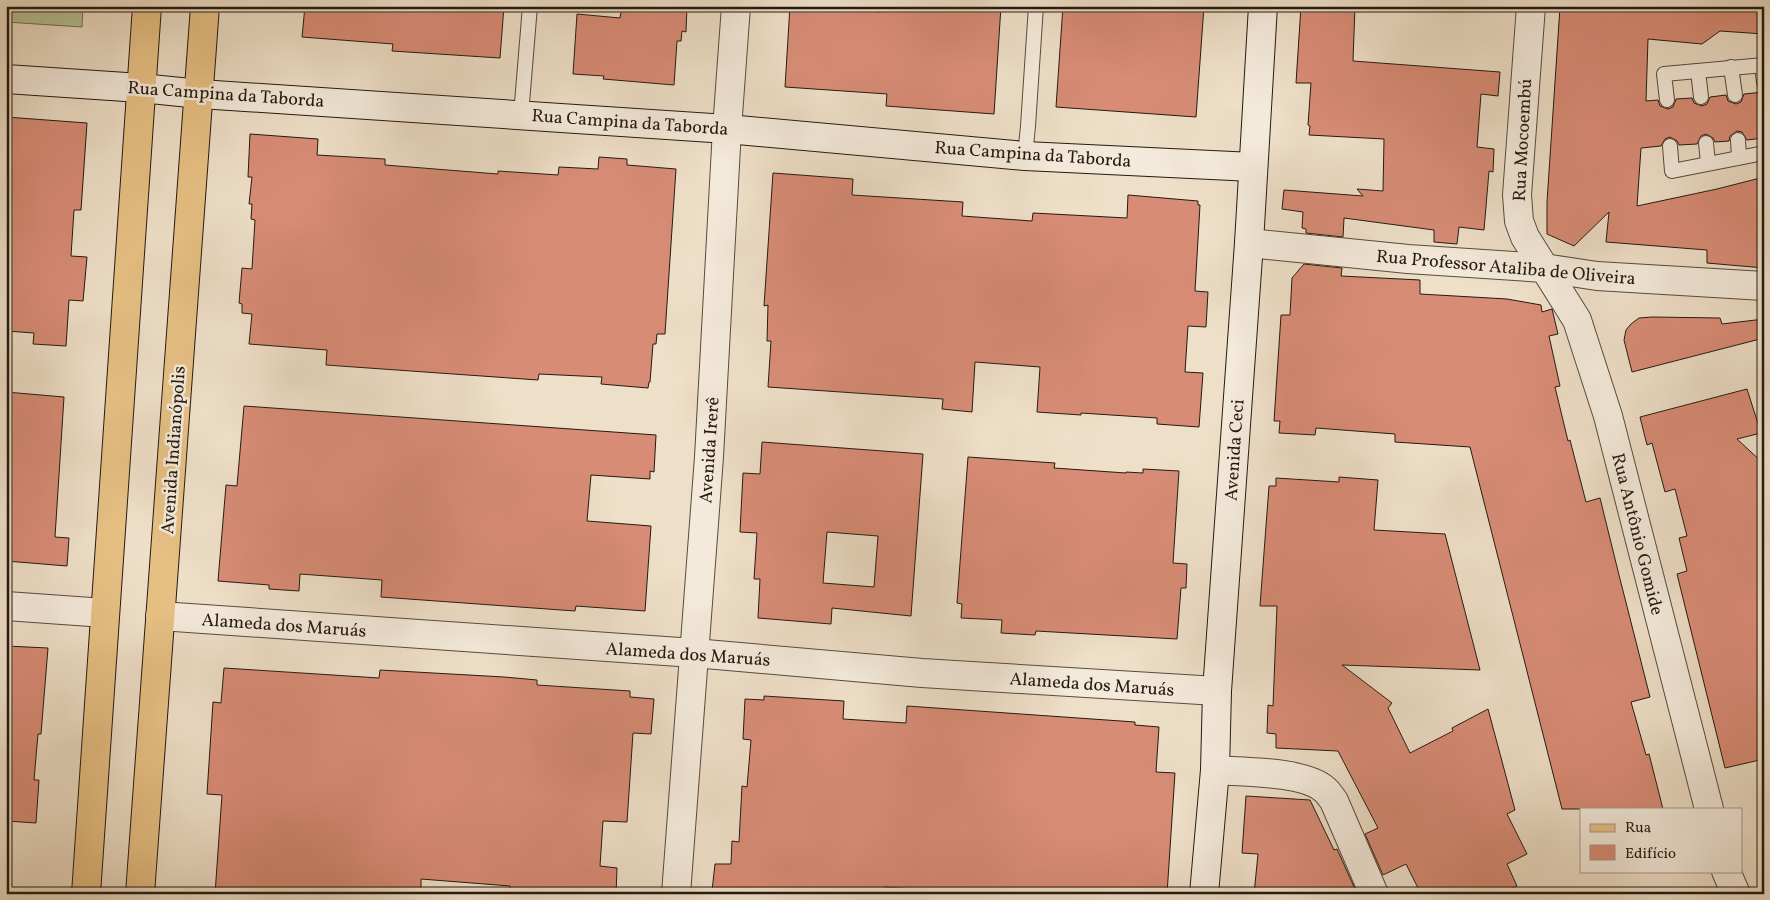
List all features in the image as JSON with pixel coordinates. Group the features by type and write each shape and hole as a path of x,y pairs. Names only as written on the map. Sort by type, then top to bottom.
{"main road":[{"path":"86,894 147,6"},
{"name":"Avenida Indianópolis","path":"140,894 205,6"}],"street":[{"name":"Avenida Irerê","path":"676,894 709,458 727,129 736,6"},
{"name":"Avenida Ceci","path":"1204,894 1214,770 1217,691 1264,6"},
{"name":"Rua Mocoembú","path":"1530,6 1518,196 1519,221 1525,237 1544,268"},
{"name":"Rua Campina da Taborda","path":"6,79 200,94 727,129 1025,156 1253,167"},
{"name":"Rua Professor Ataliba de Oliveira","path":"1249,243 1408,259 1544,268 1597,276 1764,286"},
{"name":"Rua Antônio Gomide","path":"1544,268 1576,320 1608,416 1709,808"},
{"path":"6,606 105,613"},
{"name":"Alameda dos Maruás","path":"160,616 694,653 922,673 1217,691"},
{"path":"1214,770 1297,777 1311,781 1324,789 1334,801 1374,894"},
{"path":"1726,872 1736,894"}],"lane":[{"path":"521,115 530,6"},
{"path":"1025,156 1036,6"},
{"path":"1666,100 1664,74 1763,65 1764,82"},
{"path":"1731,67 1735,95"},
{"path":"1698,71 1700,97"},
{"path":"1738,140 1739,157"},
{"path":"1706,143 1708,163"},
{"path":"1670,146 1672,171 1764,153"}],"green space":[{"path":"6,6 83,6 82,27 6,22"}],"building":[{"path":"305,6 504,6 500,58 392,51 393,44 302,37"},
{"path":"622,6 687,6 686,32 682,31 681,41 677,41 674,85 603,79 604,76 573,74 577,14 620,18"},
{"path":"790,6 826,6 826,9 881,12 881,6 1001,6 994,114 886,106 887,94 785,87"},
{"path":"1063,6 1204,6 1196,117 1056,107"},
{"path":"1301,6 1355,6 1353,61 1500,72 1498,96 1481,94 1477,147 1494,149 1493,172 1489,171 1484,230 1459,227 1457,244 1434,242 1434,230 1344,218 1343,237 1306,233 1306,229 1302,228 1303,212 1282,209 1284,190 1363,196 1357,189 1383,191 1384,139 1309,135 1311,83 1296,83"},
{"path":"1572,6 1764,6 1764,34 1720,31 1702,44 1648,39 1646,101 1658,100 1660,106 1668,109 1673,107 1676,99 1692,98 1694,103 1702,106 1707,104 1710,97 1726,95 1728,101 1736,104 1741,102 1744,94 1764,92 1764,138 1747,140 1742,132 1737,131 1730,136 1729,141 1715,142 1713,138 1706,134 1701,136 1697,144 1679,145 1677,141 1670,137 1665,139 1661,146 1641,148 1637,206 1764,177 1764,268 1707,263 1707,250 1606,242 1609,212 1574,246 1547,234 1547,202 1560,7 1571,8"},
{"path":"6,117 87,123 81,210 74,210 71,256 87,257 83,301 69,300 66,346 33,344 34,333 6,331"},
{"path":"250,134 318,139 317,155 385,159 385,165 498,174 498,171 558,175 559,167 598,169 599,157 627,159 627,165 676,169 665,334 657,334 656,344 653,344 648,388 601,384 602,377 539,374 538,380 326,365 327,350 249,344 252,314 242,313 242,304 239,303 242,268 252,269 255,220 251,219 252,204 249,204 252,177 248,177"},
{"path":"773,173 853,179 852,195 963,202 962,216 1032,221 1033,213 1127,218 1128,195 1198,201 1198,205 1200,205 1195,291 1208,292 1206,327 1188,326 1185,372 1203,373 1199,427 1157,424 1157,418 1037,412 1040,367 975,362 972,412 942,409 943,399 768,387 771,341 767,341 768,305 764,306"},
{"path":"1304,264 1342,268 1341,276 1420,280 1420,294 1507,299 1541,305 1542,312 1552,309 1558,334 1549,336 1560,386 1555,387 1568,441 1570,440 1586,502 1600,498 1650,697 1631,702 1646,755 1649,754 1663,808 1562,809 1470,447 1395,442 1395,434 1316,428 1315,435 1279,433 1280,421 1274,421 1281,315 1290,315 1292,278"},
{"path":"1639,318 1720,318 1722,324 1764,319 1764,338 1632,372 1624,340 1626,330"},
{"path":"1747,389 1761,433 1737,439 1764,464 1764,759 1725,768 1677,574 1687,571 1679,538 1687,536 1675,489 1665,492 1652,443 1647,445 1640,417"},
{"path":"6,392 64,397 55,537 69,538 67,566 6,561"},
{"path":"244,406 656,435 654,472 650,471 650,479 591,475 587,521 651,526 645,611 576,606 575,611 381,597 382,580 300,574 299,591 269,589 269,585 218,581 226,485 237,486"},
{"path":"762,442 923,454 911,616 832,608 831,624 758,618 760,579 754,579 757,533 740,532 743,473 760,474","holes":["827,532 878,536 874,587 823,583"]},
{"path":"968,457 1055,463 1054,468 1126,473 1143,473 1143,469 1179,471 1173,563 1187,564 1186,588 1181,588 1177,639 1036,631 1035,635 1001,633 1002,620 961,618 962,604 957,603"},
{"path":"1339,477 1378,480 1374,530 1445,534 1480,670 1342,665 1392,703 1388,708 1410,753 1453,731 1452,728 1488,709 1515,810 1507,814 1527,854 1507,864 1517,886 1499,894 1421,894 1406,864 1383,875 1365,834 1378,828 1338,751 1276,748 1276,734 1267,733 1268,705 1273,706 1277,606 1260,606 1269,486 1276,486 1276,478 1339,482"},
{"path":"6,646 48,648 41,734 38,734 34,780 39,780 36,823 6,821"},
{"path":"224,668 379,678 380,670 504,677 537,680 537,685 630,691 630,697 654,699 651,734 633,733 627,822 603,821 600,866 617,868 616,894 509,894 510,886 421,879 421,894 215,894 222,795 207,794 213,702 221,703"},
{"path":"764,696 844,701 843,719 906,723 907,706 1135,722 1135,725 1159,727 1156,772 1175,773 1167,894 939,894 939,890 884,887 883,894 735,894 712,891 715,864 731,864 732,841 739,842 742,786 747,787 751,740 743,739 745,699 764,700"},
{"path":"1246,796 1310,800 1334,850 1337,849 1355,889 1344,894 1254,894 1258,854 1242,853"}]}
